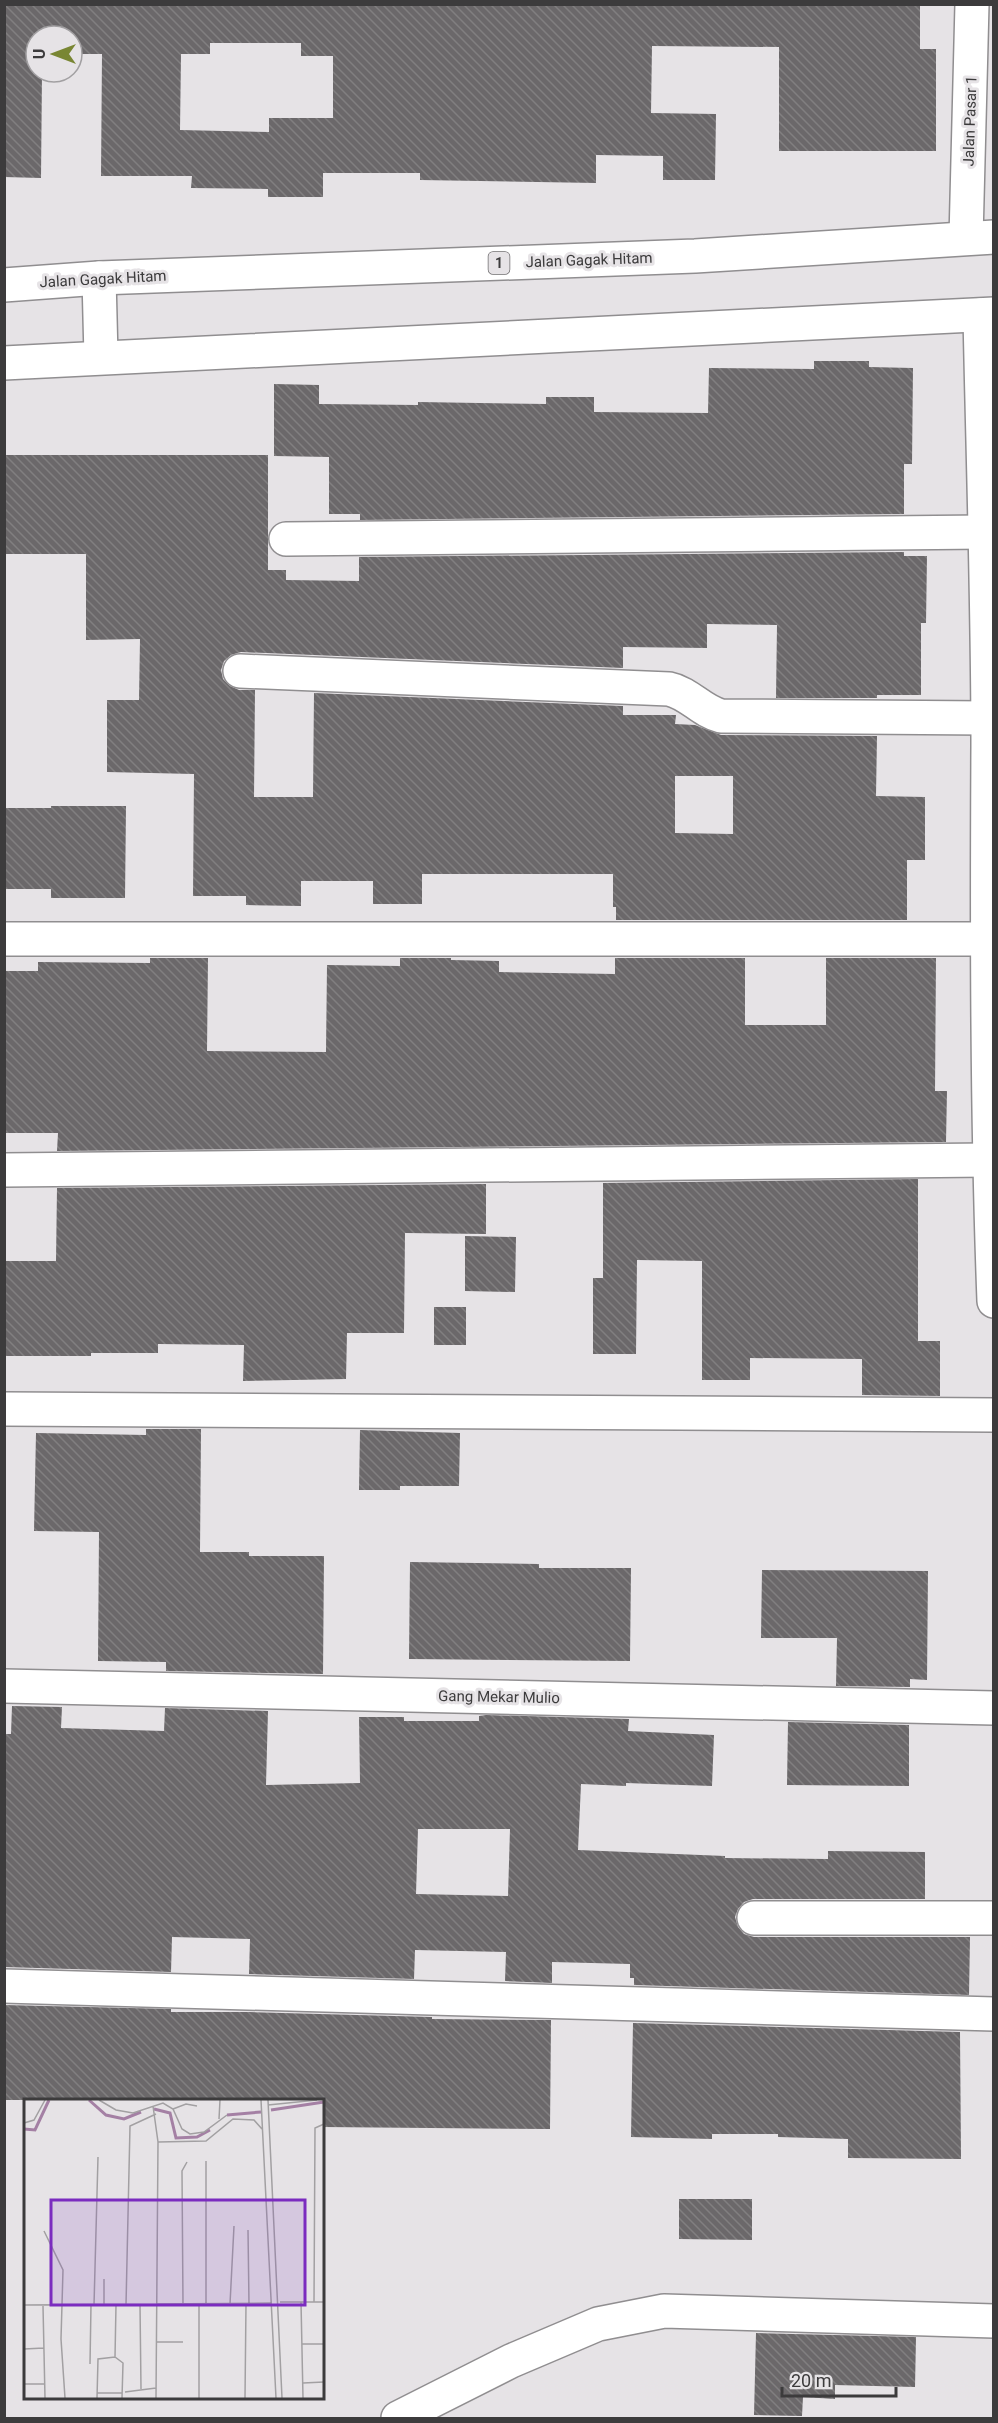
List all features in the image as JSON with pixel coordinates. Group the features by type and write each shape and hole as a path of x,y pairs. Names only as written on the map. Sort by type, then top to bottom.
{"main road":[{"name":"Jalan Pasar 1","path":"979,24 980,237"},
{"name":"Jalan Gagak Hitam","path":"4,285 99,278 695,256 980,237"},
{"path":"99,278 101,357"},
{"path":"4,363 987,314 990,736 990,859 987,939 991,1005 989,1160 993,1301"},
{"path":"286,539 988,550"},
{"path":"240,671 669,689 681,692 713,714 721,716 990,736"},
{"path":"4,939 987,939"},
{"path":"4,1170 989,1160"},
{"path":"4,1409 993,1415"},
{"name":"Gang Mekar Mulio","path":"4,1686 993,1708"},
{"path":"754,1918 993,1918"},
{"path":"4,1986 993,2014"},
{"path":"398,2418 511,2361 598,2324 664,2311 993,2321"}],"building":[{"path":"4,4 920,4 920,49 936,49 936,151 779,151 779,47 652,46 651,113 716,114 715,180 663,180 663,156 596,155 596,183 420,180 420,173 323,173 323,197 268,197 268,189 191,188 192,176 101,176 102,54 84,54 84,24 24,24 24,84 42,84 41,178 4,177","holes":["210,43 301,43 301,56 333,56 333,118 269,118 269,132 180,130 181,54 210,54"]},
{"path":"814,361 869,361 869,367 913,368 912,464 904,464 904,514 360,520 360,514 329,514 329,457 274,456 274,384 319,385 319,404 418,405 418,402 546,404 546,397 594,397 594,412 708,413 709,368 814,369"},
{"path":"4,455 268,455 268,570 286,570 286,580 359,581 359,557 904,552 904,556 927,556 926,623 921,623 921,695 877,695 877,698 776,698 777,625 707,624 707,648 623,647 623,668 241,652 231,655 224,661 221,670 223,679 230,686 239,690 255,690 254,797 313,797 314,693 623,706 623,715 676,715 675,724 695,725 721,735 877,736 876,796 925,797 925,860 907,860 907,920 616,920 616,907 613,907 613,874 422,874 422,904 373,904 373,881 301,881 301,906 246,905 246,896 193,896 194,774 107,772 107,700 139,700 140,639 86,640 86,554 4,554","holes":["675,776 733,776 733,834 675,833"]},
{"path":"51,806 126,806 125,898 51,898 51,889 4,889 4,808 51,808"},
{"path":"150,958 208,958 207,1051 326,1052 327,965 400,966 400,958 451,958 451,960 499,961 499,972 615,974 615,958 745,958 745,1025 826,1025 826,958 936,958 935,1091 947,1091 946,1142 57,1151 58,1133 4,1133 4,971 38,971 38,962 150,963"},
{"path":"918,1179 918,1341 940,1341 940,1396 862,1395 862,1359 750,1358 750,1380 702,1380 702,1261 637,1260 636,1354 593,1354 593,1278 603,1278 603,1183"},
{"path":"486,1184 486,1234 405,1233 404,1333 347,1333 346,1379 243,1381 244,1345 158,1344 158,1353 4,1356 4,1261 56,1261 57,1188"},
{"path":"465,1236 516,1237 515,1292 465,1291"},
{"path":"434,1307 466,1307 466,1345 434,1345"},
{"path":"146,1429 201,1429 200,1552 249,1552 249,1556 324,1556 323,1674 166,1671 166,1662 98,1661 99,1532 34,1531 36,1433 146,1435"},
{"path":"360,1430 460,1433 459,1486 400,1486 400,1490 359,1490"},
{"path":"410,1562 539,1564 539,1568 631,1568 630,1661 409,1659"},
{"path":"762,1570 928,1571 927,1680 910,1679 910,1687 836,1686 837,1638 761,1638"},
{"path":"12,1706 62,1707 61,1728 164,1731 165,1708 268,1711 266,1785 360,1783 359,1717 404,1717 404,1721 479,1721 479,1716 486,1715 629,1719 628,1731 714,1735 712,1786 581,1784 578,1850 725,1856 725,1858 828,1859 828,1851 925,1852 925,1899 753,1899 744,1902 738,1909 735,1917 738,1927 744,1934 754,1937 970,1937 969,1995 634,1985 634,1978 630,1978 630,1964 552,1962 552,1983 505,1981 506,1952 415,1950 414,1979 249,1974 250,1939 172,1937 171,1972 4,1967 4,1734 11,1734","holes":["418,1829 510,1829 508,1896 416,1894"]},
{"path":"788,1722 909,1725 909,1786 787,1785"},
{"path":"4,2005 171,2009 171,2012 551,2020 550,2129 324,2127 324,2099 4,2100"},
{"path":"633,2023 960,2032 961,2159 848,2158 848,2139 778,2137 778,2134 712,2134 712,2139 631,2137"},
{"path":"679,2199 752,2199 752,2240 679,2239"},
{"path":"756,2333 916,2337 915,2387 835,2385 835,2399 803,2397 802,2416 754,2415"}]}
